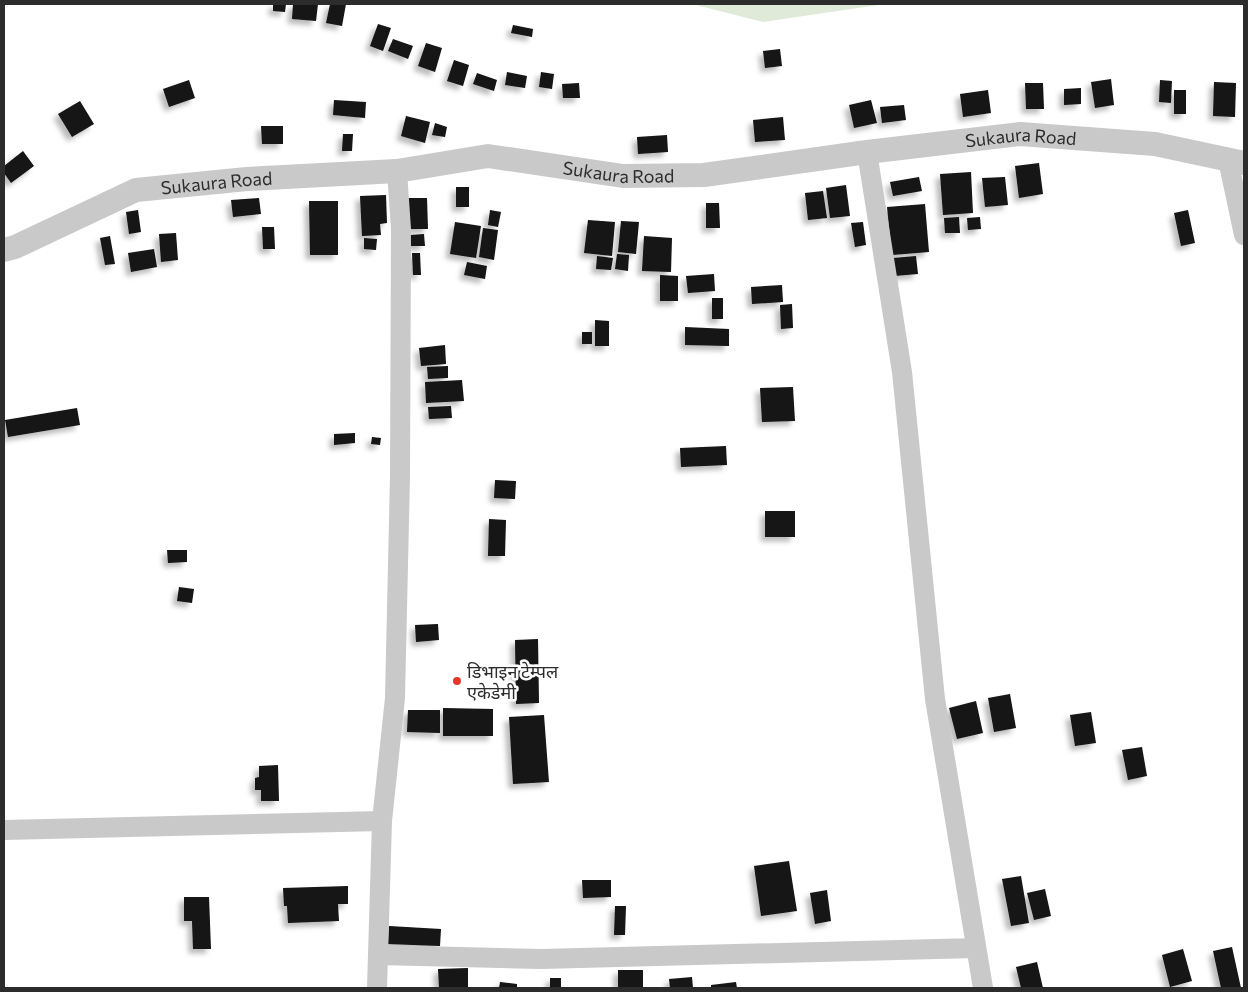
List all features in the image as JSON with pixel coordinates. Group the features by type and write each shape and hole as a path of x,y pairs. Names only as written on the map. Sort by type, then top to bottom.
{"street":[{"name":"Sukaura Road","path":"4,250 15,247 136,190 247,179 397,171 488,156 623,176 704,175 867,152 1020,134 1155,144 1236,162"},
{"path":"867,152 902,372 935,699 983,988"},
{"path":"1236,162 1244,235"},
{"path":"378,988 382,821 395,698 400,476 401,239 397,171"},
{"path":"4,830 382,821"},
{"path":"379,955 541,959 976,948"}],"green space":[{"path":"692,4 885,4 763,22"}],"building":[{"path":"273,4 286,4 285,12 273,11"},
{"path":"293,4 318,4 316,21 292,19"},
{"path":"330,4 346,4 342,26 326,23"},
{"path":"378,24 391,28 383,51 370,46"},
{"path":"513,25 533,29 532,37 511,33"},
{"path":"393,39 413,46 408,59 388,51"},
{"path":"426,43 442,48 435,72 418,66"},
{"path":"780,49 782,66 765,68 763,51"},
{"path":"454,60 469,65 463,86 447,81"},
{"path":"507,72 527,76 525,88 505,85"},
{"path":"541,72 554,74 552,89 539,87"},
{"path":"477,73 497,80 494,91 473,84"},
{"path":"1111,79 1114,105 1095,108 1091,82"},
{"path":"189,80 195,98 169,107 163,89"},
{"path":"1160,80 1172,81 1171,103 1159,102"},
{"path":"1214,82 1236,83 1235,117 1213,116"},
{"path":"579,83 580,98 563,98 562,84"},
{"path":"1025,83 1043,83 1044,109 1026,109"},
{"path":"1081,88 1081,104 1064,105 1064,89"},
{"path":"988,90 991,113 963,117 960,94"},
{"path":"1174,90 1186,90 1186,114 1174,114"},
{"path":"334,100 366,102 365,118 333,115"},
{"path":"871,100 877,123 854,128 849,105"},
{"path":"80,101 94,124 72,137 58,114"},
{"path":"904,105 906,120 882,123 880,107"},
{"path":"406,116 430,122 425,143 401,136"},
{"path":"783,117 785,140 755,142 753,120"},
{"path":"435,123 447,127 445,137 432,135"},
{"path":"261,126 283,126 283,144 262,144"},
{"path":"343,134 353,134 352,151 342,151"},
{"path":"667,135 668,152 638,154 637,137"},
{"path":"23,151 34,166 11,183 4,173 4,166"},
{"path":"1039,163 1043,194 1019,198 1015,166"},
{"path":"971,172 973,213 943,215 940,174"},
{"path":"919,177 922,191 893,196 890,182"},
{"path":"1005,177 1008,205 985,207 982,178"},
{"path":"846,185 850,216 830,218 826,188"},
{"path":"456,187 469,187 469,207 456,207"},
{"path":"823,191 827,218 808,220 805,193"},
{"path":"386,195 387,223 380,224 381,235 362,236 360,196"},
{"path":"259,198 261,214 233,217 231,200"},
{"path":"408,198 427,198 428,229 409,229"},
{"path":"309,201 338,201 338,255 310,255"},
{"path":"706,203 719,203 720,228 706,228"},
{"path":"925,204 929,252 892,255 887,207"},
{"path":"138,210 141,232 129,234 126,212"},
{"path":"490,210 501,212 498,227 488,225"},
{"path":"1188,210 1195,243 1181,246 1174,213"},
{"path":"959,217 960,233 945,233 944,218"},
{"path":"980,217 981,229 968,230 967,218"},
{"path":"588,220 615,222 612,256 584,253"},
{"path":"621,221 639,222 636,254 618,252"},
{"path":"455,222 481,226 476,258 450,254"},
{"path":"863,222 866,245 855,247 851,223"},
{"path":"262,227 274,227 275,249 263,249"},
{"path":"483,228 498,230 494,260 479,257"},
{"path":"176,233 178,260 161,262 159,234"},
{"path":"424,234 425,246 411,246 410,235"},
{"path":"110,236 115,264 105,265 100,238"},
{"path":"644,236 672,238 671,272 642,271"},
{"path":"364,238 377,239 376,250 364,249"},
{"path":"154,249 157,267 131,272 128,253"},
{"path":"412,253 420,253 421,275 413,275"},
{"path":"617,254 629,255 628,271 615,269"},
{"path":"597,256 613,258 611,270 596,269"},
{"path":"916,256 918,274 894,276 893,258"},
{"path":"467,262 487,266 485,279 464,275"},
{"path":"714,274 715,291 688,293 686,276"},
{"path":"660,275 678,276 678,301 660,301"},
{"path":"782,285 783,302 752,304 751,287"},
{"path":"712,298 723,298 723,319 712,319"},
{"path":"792,304 793,328 781,329 780,305"},
{"path":"595,320 609,321 609,346 595,346"},
{"path":"685,327 729,329 729,346 685,345"},
{"path":"582,332 592,332 592,344 582,344"},
{"path":"445,345 446,364 421,366 419,348"},
{"path":"448,366 448,378 428,379 427,367"},
{"path":"462,380 464,401 426,403 425,382"},
{"path":"793,387 795,421 762,422 760,388"},
{"path":"451,406 452,418 429,419 428,407"},
{"path":"77,408 80,425 8,437 5,420"},
{"path":"355,433 355,443 334,445 334,434"},
{"path":"372,437 381,438 380,445 371,444"},
{"path":"726,446 727,465 681,467 680,448"},
{"path":"495,480 516,481 515,499 494,498"},
{"path":"765,511 795,511 795,537 765,537"},
{"path":"489,519 506,520 505,556 488,556"},
{"path":"167,550 187,550 187,562 168,563"},
{"path":"179,587 194,589 192,603 177,601"},
{"path":"438,624 439,640 416,642 415,625"},
{"path":"538,639 539,703 516,704 515,640"},
{"path":"1010,694 1016,728 994,732 988,698"},
{"path":"976,701 983,733 957,739 949,708"},
{"path":"443,708 493,709 493,736 443,736"},
{"path":"408,710 440,710 440,733 407,732"},
{"path":"1091,712 1096,743 1075,746 1070,715"},
{"path":"544,715 549,782 513,784 509,717"},
{"path":"1142,747 1147,776 1128,780 1122,750"},
{"path":"278,765 279,801 261,801 261,790 255,790 255,778 259,777 259,766"},
{"path":"789,861 797,911 761,916 754,866"},
{"path":"1021,876 1029,923 1011,926 1002,879"},
{"path":"582,880 611,880 611,897 583,898"},
{"path":"348,886 348,904 338,904 339,921 288,923 287,906 284,906 283,888"},
{"path":"1045,889 1051,916 1034,920 1027,893"},
{"path":"827,890 831,921 815,924 810,893"},
{"path":"184,897 209,897 211,949 193,949 192,921 184,921"},
{"path":"615,906 626,906 625,935 614,935"},
{"path":"389,926 441,929 440,946 388,944"},
{"path":"1232,947 1241,988 1221,988 1213,951"},
{"path":"1183,949 1192,981 1170,987 1162,955"},
{"path":"1037,962 1043,988 1021,988 1016,967"},
{"path":"468,968 468,987 439,988 438,969"},
{"path":"618,970 643,970 643,988 618,988"},
{"path":"692,977 693,988 670,988 669,979"},
{"path":"550,978 561,978 561,988 550,988"},
{"path":"500,982 517,984 517,988 499,988"},
{"path":"736,982 737,988 711,988 711,985"}],"place":[{"name":"डिभाइन टेम्पल एकेडेमी","path":"457,681"}]}
